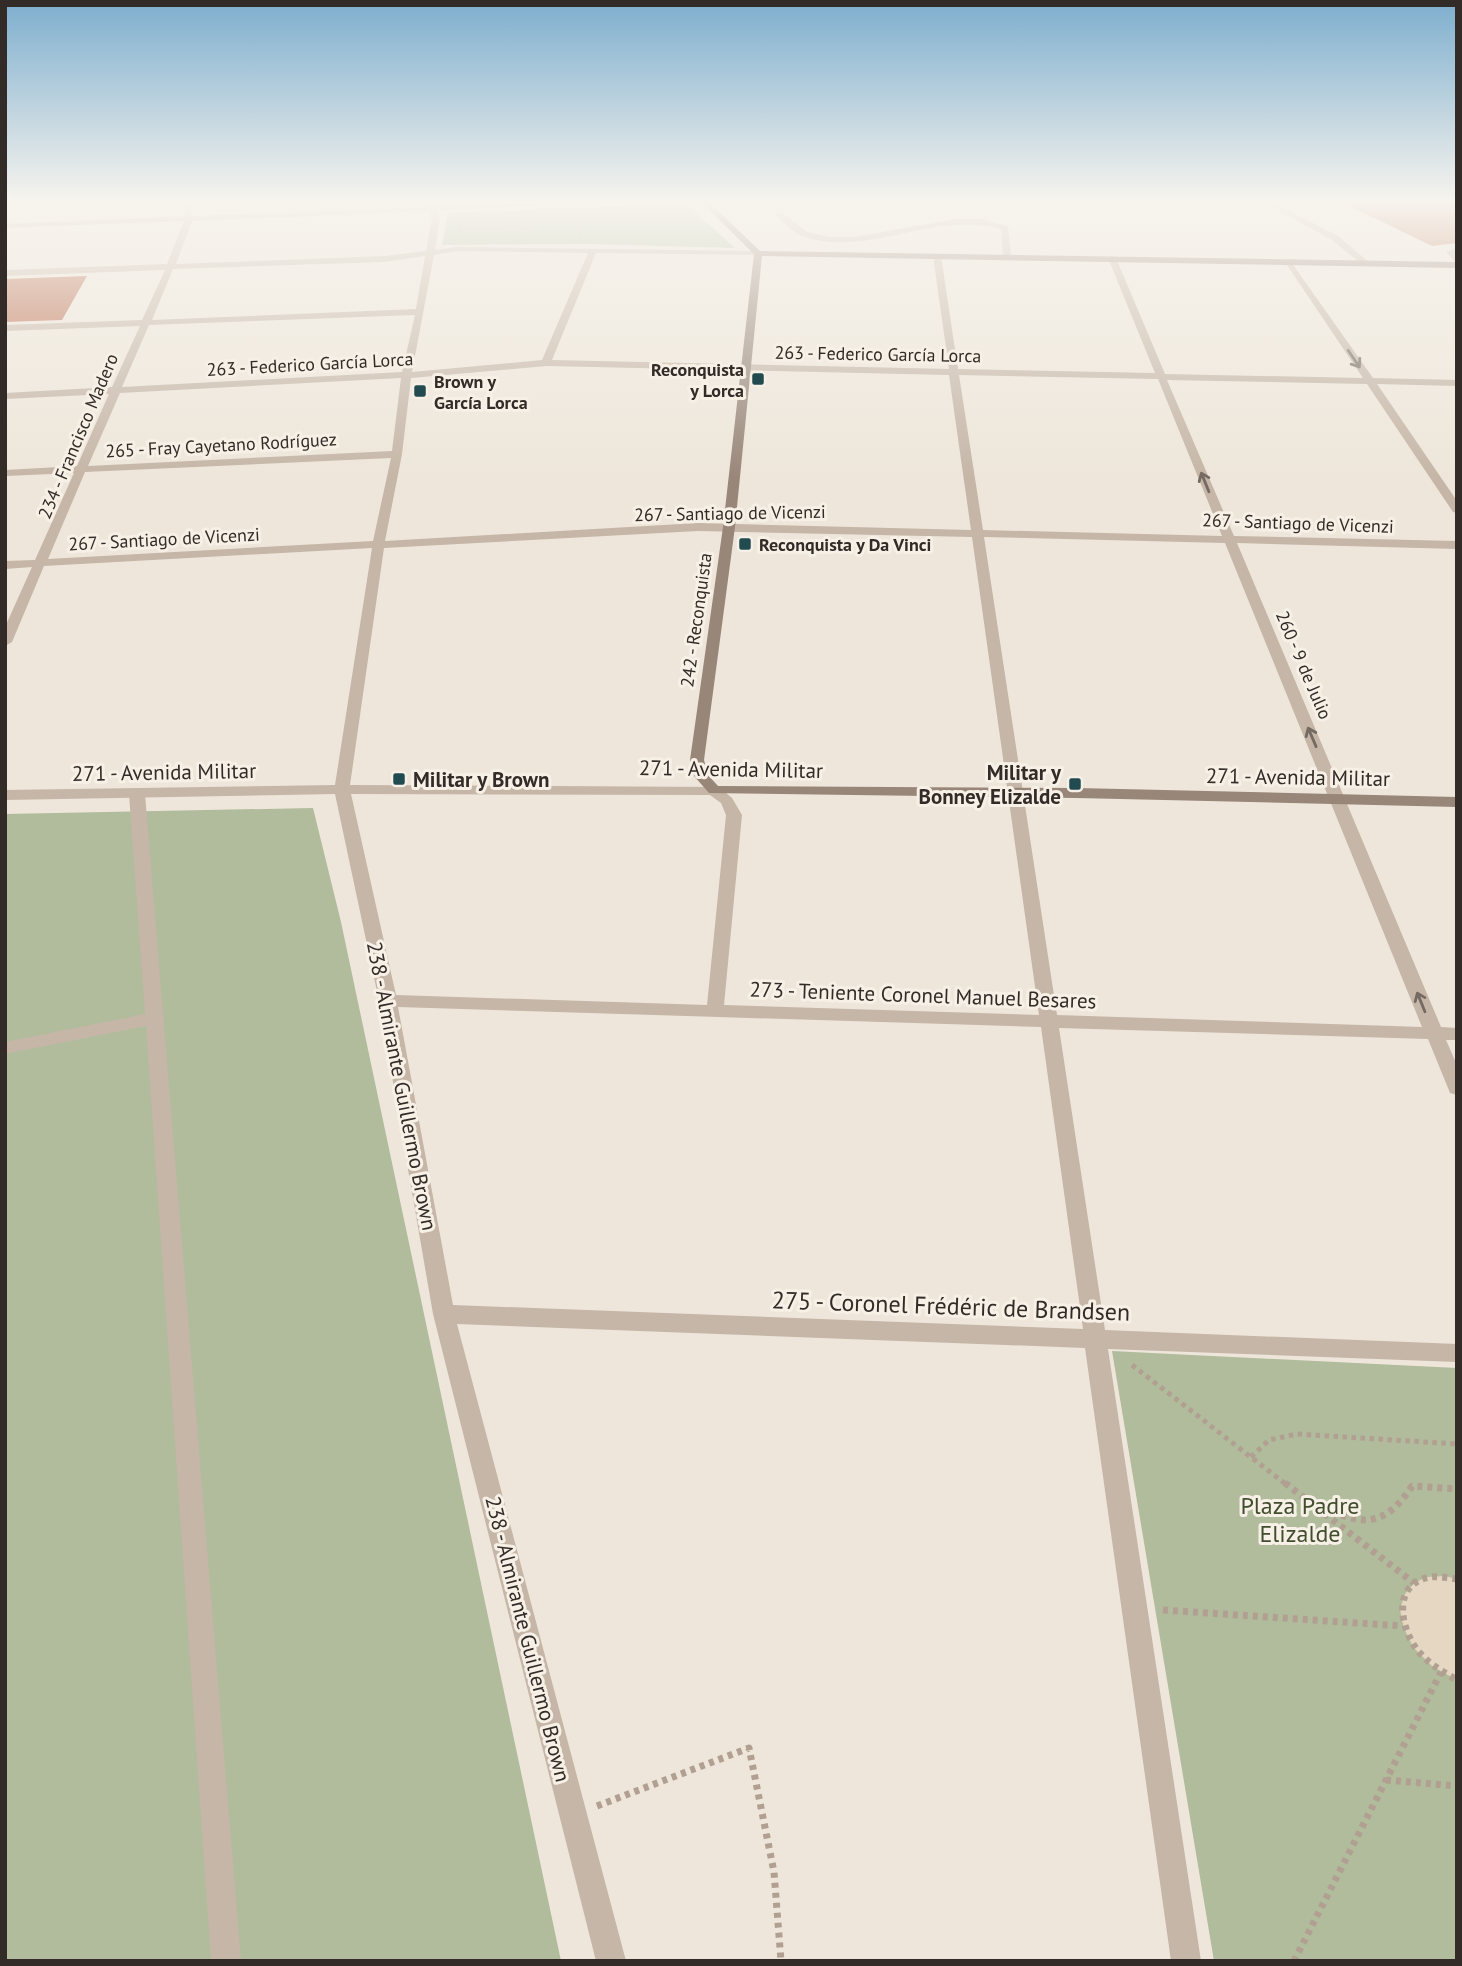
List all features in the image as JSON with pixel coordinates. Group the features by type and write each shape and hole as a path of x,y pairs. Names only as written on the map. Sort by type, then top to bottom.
{"street":[{"name":"234 - Francisco Madero","path":"5,642 157,294"},
{"name":"238 - Almirante Guillermo Brown","path":"423,294 406,375 397,454 378,546 342,789 388,1001 444,1314 611,1961"},
{"path":"546,363 575,294"},
{"name":"242 - Reconquista","path":"715,1011 734,815 727,801 701,776 697,760 729,527 754,294"},
{"path":"943,294 1186,1961"},
{"name":"260 - 9 de Julio","path":"1127,294 1457,1088"},
{"path":"1310,294 1457,510"},
{"path":"5,328 420,313"},
{"name":"263 - Federico García Lorca","path":"5,396 406,375 546,363 1457,383"},
{"name":"265 - Fray Cayetano Rodríguez","path":"5,473 397,454"},
{"name":"267 - Santiago de Vicenzi","path":"5,565 729,527 1457,545"},
{"name":"271 - Avenida Militar","path":"5,795 342,789 714,790 1015,792 1457,802"},
{"path":"137,794 226,1961"},
{"name":"273 - Teniente Coronel Manuel Besares","path":"388,1001 1457,1034"},
{"path":"5,1048 154,1018"},
{"name":"275 - Coronel Frédéric de Brandsen","path":"444,1314 1457,1353"}],"path":[{"path":"1095,1337 1414,1583"},
{"path":"1251,1457 1269,1440 1297,1434 1457,1444"},
{"path":"1303,1498 1333,1513 1355,1518 1375,1518 1391,1514 1412,1486 1457,1489"},
{"path":"1457,1579 1427,1577 1414,1583 1402,1601 1403,1626 1413,1647 1441,1672 1457,1680"},
{"path":"1135,1608 1403,1626"},
{"path":"1294,1961 1441,1672"},
{"path":"573,1815 748,1748 774,1872 781,1961"},
{"path":"1385,1780 1457,1786"}],"green space":[{"path":"313,808 341,922 561,1961 5,1961 5,814"},
{"name":"Plaza Padre Elizalde","path":"1112,1351 1457,1368 1457,1961 1214,1961"}],"shaded area":[{"path":"1445,1576 1457,1579 1457,1680 1432,1666 1413,1647 1403,1626 1400,1609 1405,1594 1414,1583 1427,1577"}],"building":[{"path":"5,294 77,294 62,320 5,322"}],"place":[{"name":"Reconquista y Lorca","path":"758,379"},
{"name":"Brown y García Lorca","path":"420,391"},
{"name":"Reconquista y Da Vinci","path":"745,544"},
{"name":"Militar y Brown","path":"399,779"},
{"name":"Militar y Bonney Elizalde","path":"1075,784"}]}
